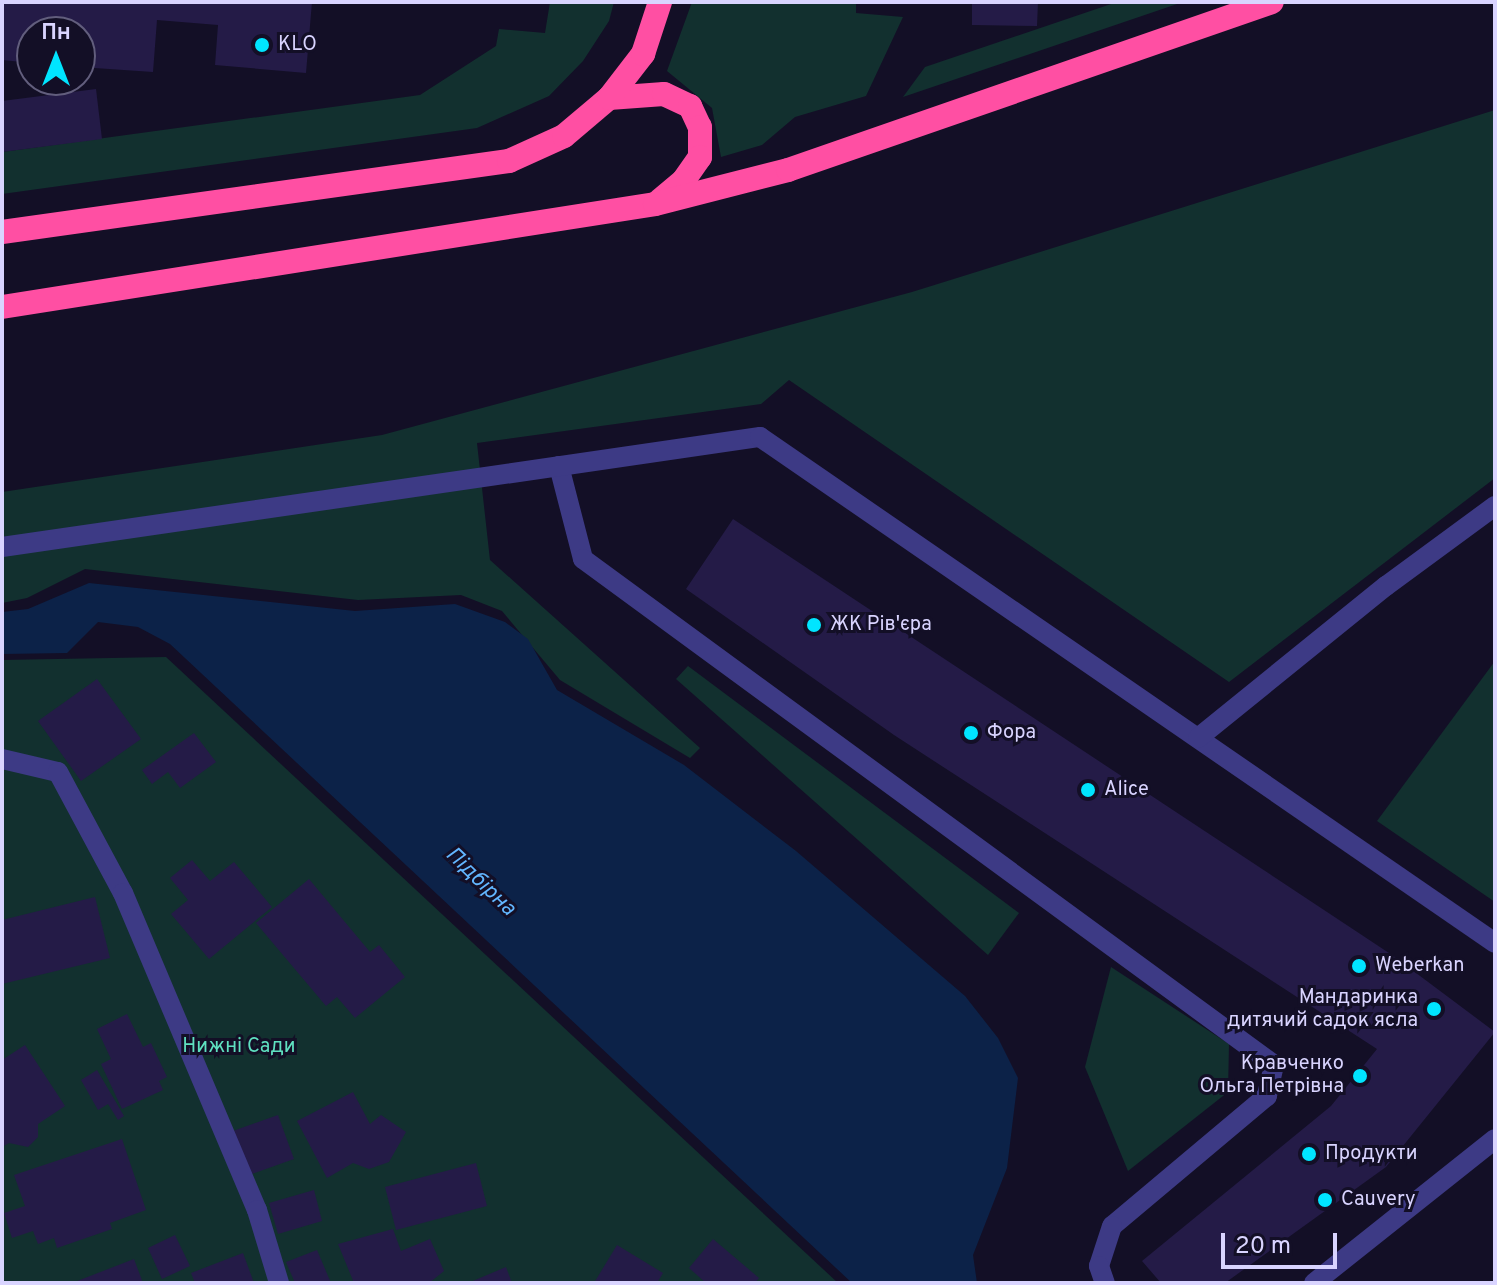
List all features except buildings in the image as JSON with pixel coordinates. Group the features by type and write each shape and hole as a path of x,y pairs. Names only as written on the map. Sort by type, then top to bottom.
{"highway":[{"path":"2,232 509,161 564,136 609,98 643,54 660,2"},
{"path":"2,307 655,204 788,170 1272,2"},
{"path":"609,98 664,94 690,106 700,127 700,157 683,181 655,204"}],"street":[{"path":"2,547 760,437 1495,943"},
{"path":"559,466 583,559 1274,1065 1267,1096 1112,1226 1099,1266 1105,1283"},
{"path":"1198,738 1386,586 1495,506"},
{"path":"2,759 58,772 123,893 257,1210 279,1283"},
{"path":"1314,1283 1495,1139"}],"green space":[{"path":"550,2 614,2 609,21 583,61 549,96 477,128 2,194 2,152 420,95 496,46 499,29 545,33"},
{"path":"692,2 856,2 856,13 903,17 866,96 795,117 762,145 721,157 712,108 667,71"},
{"path":"1117,2 1183,2 903,97 925,67"},
{"path":"1495,110 1495,478 1229,682 789,380 761,404 477,443 490,560 700,748 690,758 560,680 502,611 461,595 358,600 85,569 27,598 2,603 2,492 382,435 912,292"},
{"name":"Нижні Сади","path":"166,657 838,1283 2,1283 2,660"},
{"path":"1495,661 1495,902 1377,821"},
{"path":"688,666 1019,913 988,955 676,679"},
{"path":"1111,967 1229,1044 1228,1092 1128,1171 1085,1067"}],"water":[{"name":"Підбірна","path":"89,583 355,611 455,604 505,622 528,639 557,690 684,765 796,851 965,996 998,1038 1018,1078 1007,1168 973,1255 977,1283 852,1283 170,644 138,627 98,622 67,653 2,654 2,612 28,609"}],"place":[{"name":"KLO","path":"262,45"},
{"name":"ЖК Рів'єра","path":"814,625"},
{"name":"Фора","path":"971,733"},
{"name":"Alice","path":"1088,790"},
{"name":"Weberkan","path":"1359,966"},
{"name":"Мандаринка дитячий садок ясла","path":"1434,1009"},
{"name":"Кравченко Ольга Петрівна","path":"1360,1076"},
{"name":"Продукти","path":"1309,1154"},
{"name":"Cauvery","path":"1325,1200"}]}
